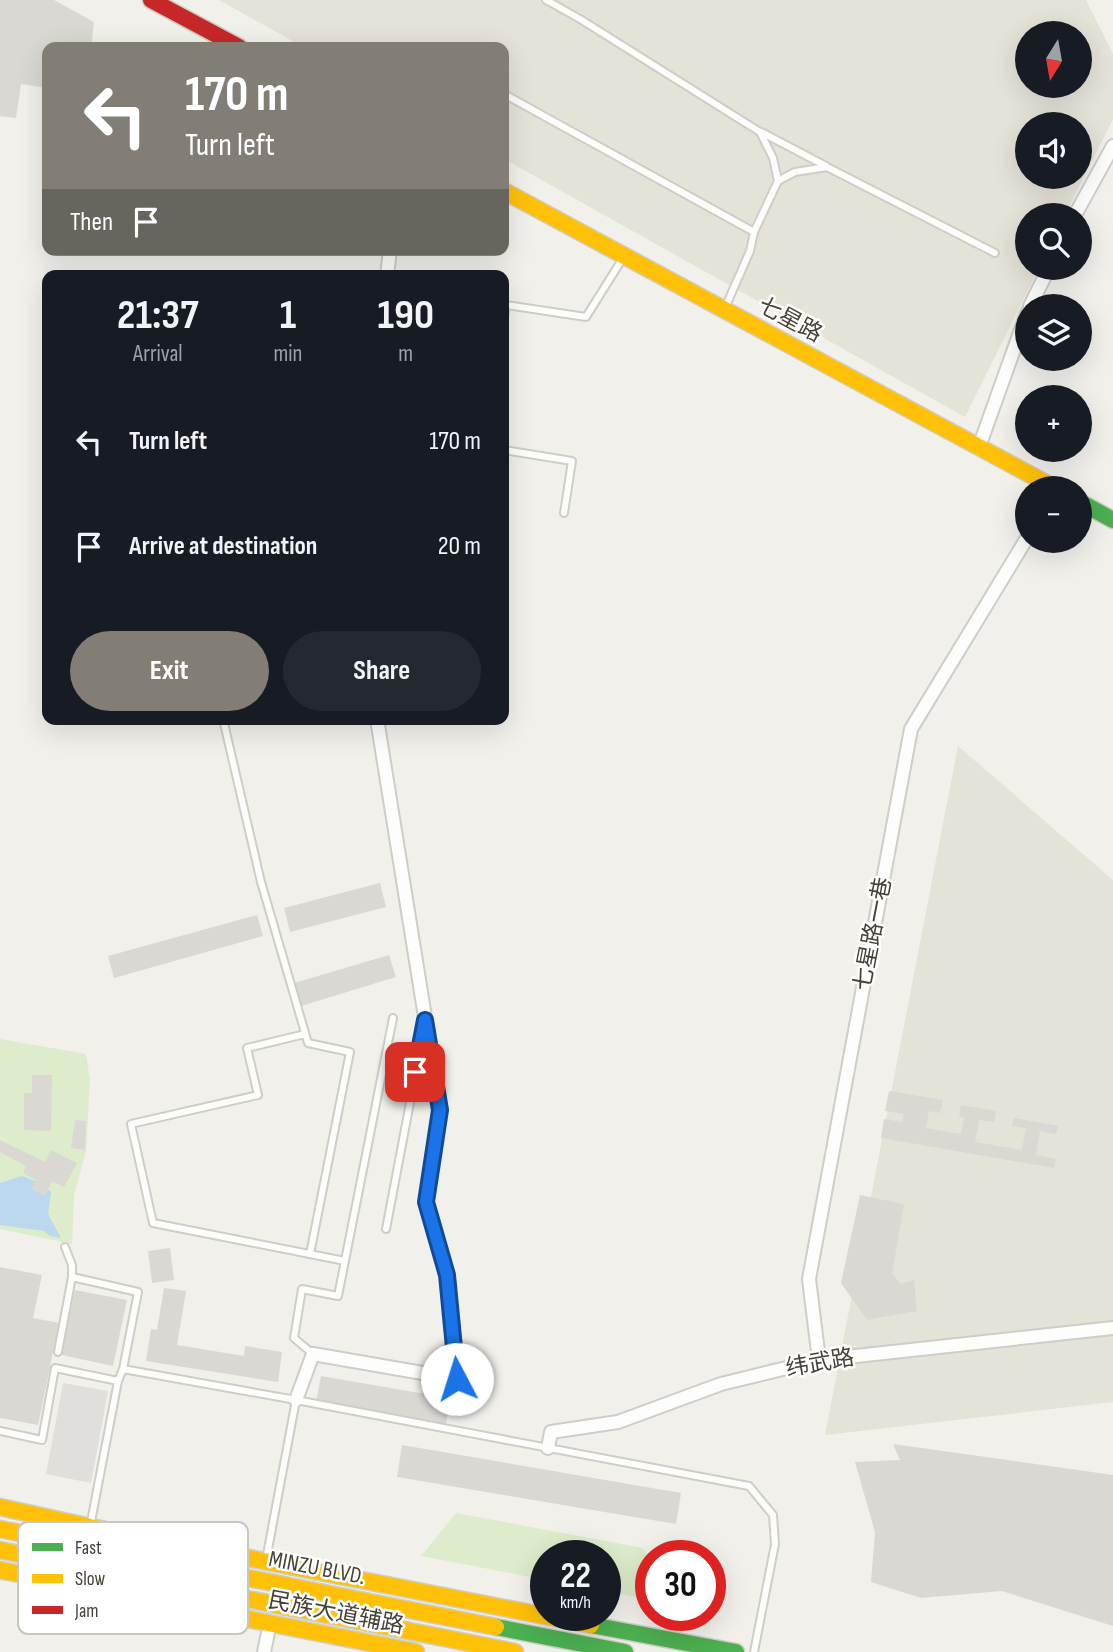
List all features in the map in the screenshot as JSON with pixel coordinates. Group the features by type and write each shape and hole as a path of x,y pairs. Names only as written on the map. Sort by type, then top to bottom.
{"main road":[{"path":"151,0 230,42"},
{"name":"七星路","path":"509,194 1033,476"},
{"path":"1092,509 1113,520"},
{"name":"民族大道辅路","path":"0,1507 68,1522"},
{"path":"0,1523 18,1532"},
{"name":"MINZU BLVD.","path":"0,1529 18,1532"},
{"name":"MINZU BLVD.","path":"0,1550 18,1554"},
{"name":"民族大道辅路","path":"248,1558 736,1652"},
{"name":"民族大道辅路","path":"0,1570 18,1574"},
{"name":"MINZU BLVD.","path":"248,1577 625,1652"},
{"name":"MINZU BLVD.","path":"248,1599 515,1652"},
{"name":"民族大道辅路","path":"248,1619 416,1652"}],"street":[{"path":"1082,203 1113,146"},
{"path":"979,447 1015,346"},
{"name":"七星路一巷","path":"819,1360 809,1279 911,729 1018,553"},
{"path":"296,1400 313,1354 457,1379 447,1275 426,1202 440,1110 378,725"},
{"name":"纬武路","path":"548,1448 551,1432 618,1422 721,1384 819,1360 1113,1328"},
{"path":"264,1652 270,1623"}],"lane":[{"path":"546,0 760,132 774,158 778,181 754,232 750,251 724,310"},
{"path":"509,97 754,232"},
{"path":"747,124 995,253"},
{"path":"778,181 795,172 827,167"},
{"path":"509,305 586,317 624,256"},
{"path":"509,451 572,461 564,513"},
{"path":"224,725 261,882 308,1043 350,1052 310,1254"},
{"path":"313,1354 293,1338 302,1289 338,1296 393,1018"},
{"path":"386,1228 425,1020"},
{"path":"305,1034 247,1048 258,1095 131,1124 153,1223 345,1261"},
{"path":"58,1352 72,1277 72,1265 65,1247"},
{"path":"72,1277 138,1292 91,1522"},
{"path":"0,1431 42,1440 55,1368 118,1381"},
{"path":"123,1369 749,1486 773,1515 775,1545 754,1652"},
{"path":"266,1562 296,1400"}],"shaded area":[{"path":"219,0 1086,0 1113,54 1113,119 1092,161 1092,112 1015,112 1015,189 1078,189 1071,203 1015,203 1015,280 1033,280 1026,294 1015,294 1015,316 965,417 509,162 509,42 294,42"},
{"path":"958,746 1113,880 1113,1402 825,1435"},
{"path":"63,1383 108,1391 91,1483 46,1474"}],"green space":[{"path":"0,1039 86,1054 90,1080 86,1151 74,1195 72,1244 0,1229"},
{"path":"456,1513 600,1540 530,1540 530,1577 421,1556"},
{"path":"621,1544 635,1547 635,1597 621,1594"}],"water":[{"path":"22,1176 42,1184 51,1192 48,1214 61,1238 50,1236 44,1231 0,1225 0,1183"}],"building":[{"path":"0,0 54,0 94,22 92,42 42,42 42,87 21,84 16,118 0,116"},
{"path":"380,883 386,907 290,932 284,908"},
{"path":"257,915 263,936 114,978 108,956"},
{"path":"389,955 396,977 301,1006 294,983"},
{"path":"32,1075 52,1075 51,1131 24,1130 24,1093 32,1093"},
{"path":"889,1091 943,1100 940,1113 929,1111 926,1128 961,1134 964,1118 959,1117 961,1105 996,1111 994,1122 979,1120 975,1142 1022,1150 1026,1128 1012,1126 1014,1118 1058,1126 1056,1134 1040,1131 1036,1155 1056,1159 1054,1168 881,1138 884,1119 902,1122 904,1114 885,1111"},
{"path":"75,1120 86,1121 85,1150 71,1148"},
{"path":"0,1140 45,1162 51,1150 77,1163 64,1187 52,1181 45,1196 31,1189 36,1180 23,1173 26,1166 0,1152"},
{"path":"860,1195 904,1204 892,1274 901,1284 914,1280 917,1311 867,1320 841,1283"},
{"path":"170,1248 174,1280 152,1283 148,1251"},
{"path":"0,1267 42,1275 33,1318 59,1323 56,1336 65,1338 75,1290 127,1300 113,1366 62,1355 64,1344 55,1342 38,1425 0,1418"},
{"path":"164,1288 186,1291 177,1345 244,1356 245,1346 282,1352 278,1382 146,1361 151,1329 157,1330"},
{"path":"321,1376 437,1396 436,1404 449,1406 446,1424 316,1402"},
{"path":"893,1444 1113,1475 1113,1626 1002,1591 921,1598 871,1582 875,1532 855,1462 900,1460"},
{"path":"402,1445 681,1493 676,1524 397,1477"}],"traffic: fast":[{"path":"1092,509 1113,520"},
{"path":"496,1627 625,1652"},
{"path":"621,1631 736,1652"}],"traffic: slow":[{"path":"509,194 1033,476"},
{"path":"0,1507 68,1522"},
{"path":"0,1529 18,1533"},
{"path":"0,1550 18,1554"},
{"path":"248,1558 530,1613"},
{"path":"0,1570 18,1574"},
{"path":"248,1578 496,1627"},
{"path":"248,1599 515,1652"},
{"path":"248,1619 416,1652"}],"traffic: jam":[{"path":"151,0 230,42"}],"route":[{"path":"415,1072 425,1020 440,1110 426,1202 447,1275 457,1379"}]}
